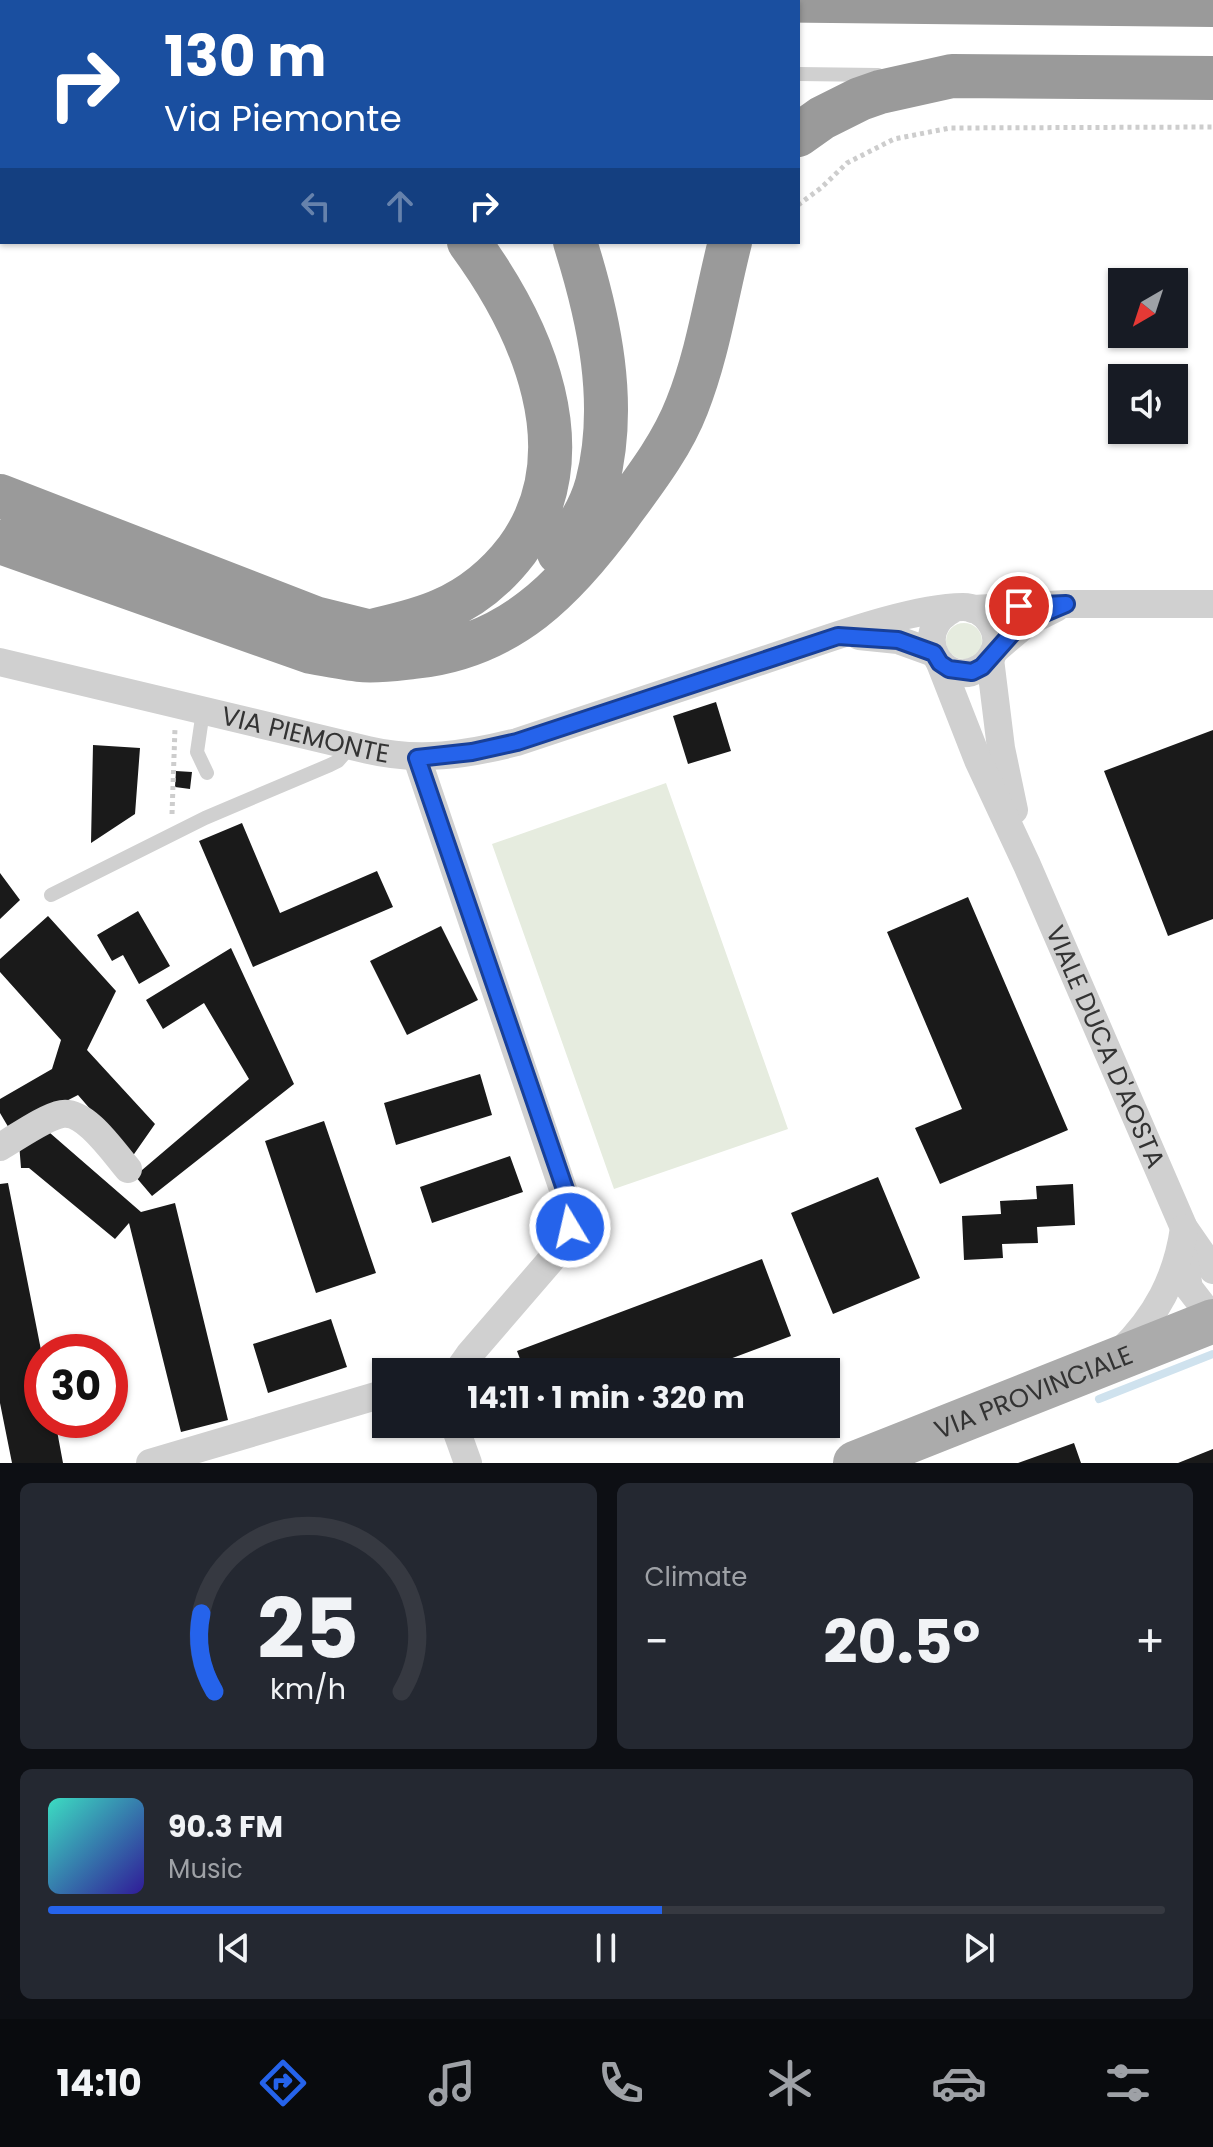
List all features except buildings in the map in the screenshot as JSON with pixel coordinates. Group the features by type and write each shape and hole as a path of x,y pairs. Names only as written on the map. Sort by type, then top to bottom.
{"highway":[{"path":"800,1 1213,5"},
{"path":"800,134 822,118 860,99 952,76 1213,78"},
{"path":"367,632 443,610 476,591 502,568 522,543 538,516 547,491 551,434 537,371 507,303 470,244"},
{"path":"461,648 560,552 584,516 598,483 605,407 603,364 593,301 576,244"},
{"path":"0,542 311,652 362,660 437,655 461,648 514,623 553,595 595,547 649,473 673,435 691,394 709,341 730,244"},
{"path":"0,481 67,522"},
{"path":"0,496 300,613 367,632 408,640 432,638 462,629 498,611"}],"main road":[{"name":"VIA PROVINCIALE","path":"855,1463 1213,1320"}],"street":[{"name":"VIA PIEMONTE","path":"838,636 898,640 937,658 960,673 972,672 1028,622 1066,604"},
{"name":"VIA PIEMONTE","path":"0,662 351,746 417,758 472,752 517,742 838,636 912,615 1066,604 1213,604"},
{"path":"937,658 932,631 937,621 963,609 990,621 996,640 992,654"},
{"name":"VIALE DUCA D'AOSTA","path":"992,654 1007,783 1027,865"},
{"name":"VIALE DUCA D'AOSTA","path":"937,658 978,760 1027,865 1184,1228 1213,1270"},
{"path":"417,758 571,1213 568,1235 557,1253 467,1358"},
{"path":"0,1147 55,1117 70,1114 78,1116 90,1126 128,1169"},
{"path":"1110,1363 1157,1308 1176,1270 1184,1228"},
{"name":"VIALE DUCA D'AOSTA","path":"1184,1228 1213,1250"},
{"name":"VIALE DUCA D'AOSTA","path":"1184,1228 1184,1265 1189,1288 1213,1320"},
{"path":"150,1463 372,1397"},
{"path":"459,1438 468,1463"}],"lane":[{"path":"800,74 952,76"},
{"path":"190,708 197,752 207,773"},
{"path":"51,895 171,835 330,765 338,761 351,746"}],"path":[{"path":"800,204 847,163 894,139 950,128 1213,127"},
{"path":"171,835 190,708"}],"shaded area":[{"path":"964,623 977,628 982,641 977,654 964,659 951,654 946,641 951,628"},
{"path":"666,783 788,1129 614,1189 492,844"}],"waterway":[{"path":"1099,1399 1213,1354"}],"route":[{"path":"570,1227 568,1198 417,758 442,757 517,742 838,636 898,640 934,653 940,663 949,669 960,673 972,672 982,667 1013,632 1040,615 1066,604 1019,606"}]}
